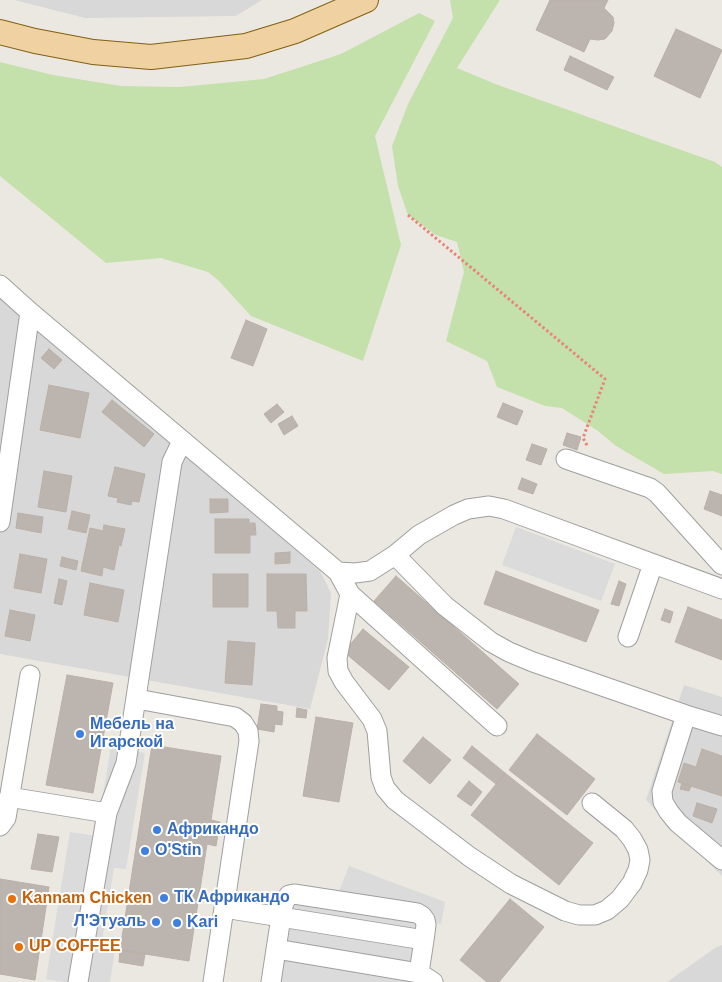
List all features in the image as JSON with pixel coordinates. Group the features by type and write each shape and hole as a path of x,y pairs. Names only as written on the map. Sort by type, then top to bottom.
{"main road":[{"path":"0,32 93,52 151,57 246,46 295,31 354,7 366,0"}],"street":[{"path":"0,285 338,572 350,594 497,726"},
{"path":"0,522 30,312"},
{"path":"78,982 107,813 126,763 172,462 182,441"},
{"path":"566,459 650,488 658,493 722,565"},
{"path":"338,572 355,573 370,571 395,555 419,535 454,515 468,509 489,506 504,509 653,564 721,584"},
{"path":"395,555 445,606 491,642 532,662 722,726"},
{"path":"628,637 653,564"},
{"path":"350,594 337,658 338,671 372,719 377,732 381,777 395,800 470,857 511,884 564,911 579,915 595,915 607,910 620,899 632,883 640,860 638,850 624,829 592,803"},
{"path":"0,826 6,818 30,675"},
{"path":"137,699 235,717 243,723 248,731 250,741 213,982"},
{"path":"686,715 662,791 663,802 678,823 722,860"},
{"path":"10,797 107,813"},
{"path":"224,908 424,940 426,978 276,949"},
{"path":"271,982 282,917"}],"path":[{"path":"408,215 605,379 583,438 592,456"}],"shaded area":[{"path":"14,0 262,0 236,16 85,18"},
{"path":"0,297 320,571 331,593 328,639 310,709 0,654"},
{"path":"516,527 615,564 601,601 502,565"},
{"path":"684,685 722,697 722,876 646,800"},
{"path":"111,747 145,753 126,869 114,868 102,941 116,944 110,982 65,982 46,979 70,832 96,836"},
{"path":"349,866 445,902 441,924 422,921 412,982 276,982 288,900 333,907"},
{"path":"722,945 722,982 667,982 715,948"}],"green space":[{"path":"450,0 500,0 457,68 498,85 715,162 722,167 722,474 713,471 664,474 616,446 598,431 562,408 545,406 497,387 487,361 446,341 464,272 457,242 436,235 408,215 398,186 392,146 408,104 453,18"},
{"path":"419,13 435,21 375,136 401,245 363,361 251,316 218,280 208,272 161,258 106,263 0,176 0,62 53,75 121,86 180,87 264,79 341,54"}],"building":[{"path":"550,0 608,0 604,8 613,17 612,31 605,39 590,39 584,52 536,30"},
{"path":"676,29 722,50 700,98 654,76"},
{"path":"570,56 614,77 607,90 564,70"},
{"path":"246,320 267,329 253,366 231,358"},
{"path":"49,349 62,360 54,369 41,358"},
{"path":"49,385 89,393 80,438 40,430"},
{"path":"112,400 154,434 144,447 102,412"},
{"path":"503,403 523,411 517,425 497,417"},
{"path":"277,404 284,412 271,423 264,414"},
{"path":"292,416 298,426 284,435 278,424"},
{"path":"567,433 581,437 577,450 563,445"},
{"path":"532,444 547,449 541,465 526,460"},
{"path":"115,467 145,474 139,502 132,501 131,505 117,502 118,498 108,496"},
{"path":"44,471 72,476 66,512 38,507"},
{"path":"522,478 537,484 533,494 518,489"},
{"path":"710,491 722,495 722,516 704,509"},
{"path":"210,499 228,499 228,512 210,513"},
{"path":"72,511 90,515 86,533 68,529"},
{"path":"18,513 43,517 41,533 16,528"},
{"path":"215,519 249,519 249,523 255,523 256,535 250,535 250,553 215,553"},
{"path":"104,525 125,529 121,546 119,545 114,570 103,567 102,576 81,571 90,528 103,531"},
{"path":"290,552 290,563 275,564 275,553"},
{"path":"20,554 47,559 41,593 14,588"},
{"path":"62,557 78,561 76,570 60,566"},
{"path":"496,571 599,610 586,642 484,604"},
{"path":"213,574 248,574 248,607 213,607"},
{"path":"267,574 306,574 307,611 295,611 295,628 278,628 277,611 267,611"},
{"path":"396,576 519,684 497,709 374,601"},
{"path":"59,579 67,581 62,605 54,603"},
{"path":"619,581 626,584 619,606 611,604"},
{"path":"90,583 124,590 118,622 84,615"},
{"path":"688,607 722,620 722,660 675,642"},
{"path":"665,609 673,612 670,623 661,620"},
{"path":"10,610 35,615 30,641 5,636"},
{"path":"363,629 409,667 389,690 344,652"},
{"path":"228,641 255,643 252,685 225,683"},
{"name":"Мебель на Игарской","path":"67,675 113,683 93,793 46,785"},
{"path":"261,704 277,706 277,711 283,712 282,725 275,724 274,732 257,729"},
{"path":"297,708 307,710 306,718 296,717"},
{"path":"316,717 353,723 339,802 303,796"},
{"path":"537,734 595,779 567,815 509,770"},
{"path":"423,737 451,760 430,784 403,761"},
{"name":"ТК Африкандо","path":"152,745 221,756 211,820 220,822 216,846 207,844 189,961 120,950"},
{"path":"472,746 505,773 496,784 463,758"},
{"path":"702,749 722,756 722,796 678,782 684,763 696,767"},
{"path":"505,773 593,843 559,885 471,815"},
{"path":"469,781 482,792 471,806 457,796"},
{"path":"682,783 691,786 689,791 680,789"},
{"path":"697,803 717,809 712,823 693,816"},
{"path":"38,834 59,837 52,872 31,869"},
{"path":"0,879 49,887 35,980 0,974"},
{"path":"510,899 544,927 499,982 487,982 460,960"},
{"path":"120,950 145,954 143,966 119,962"}],"place":[{"name":"Мебель на Игарской","path":"80,734"},
{"name":"Африкандо","path":"157,830"},
{"name":"O'Stin","path":"145,851"},
{"name":"ТК Африкандо","path":"164,898"},
{"name":"Kannam Chicken","path":"12,899"},
{"name":"Л'Этуаль","path":"156,922"},
{"name":"Kari","path":"177,923"},
{"name":"UP COFFEE","path":"19,947"}]}
